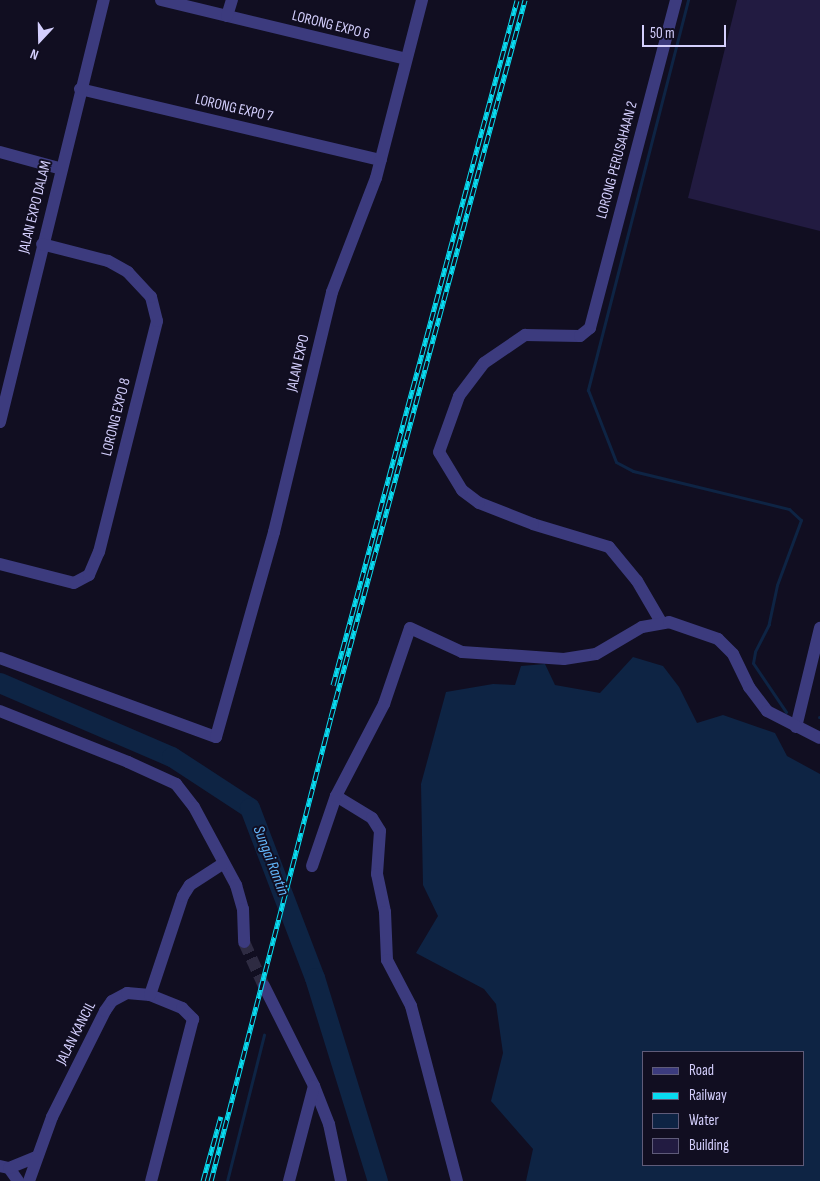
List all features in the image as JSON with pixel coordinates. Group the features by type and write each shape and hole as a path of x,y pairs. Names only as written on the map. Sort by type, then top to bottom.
{"street":[{"name":"JALAN EXPO DALAM","path":"0,422 80,89 104,0"},
{"name":"LORONG EXPO 6","path":"161,0 406,59"},
{"path":"227,16 232,0"},
{"name":"JALAN EXPO","path":"0,658 216,737 276,523 332,292 381,160 422,0"},
{"name":"LORONG PERUSAHAAN 2","path":"661,622 637,581 609,547 533,524 479,503 462,490 440,452 459,396 484,364 525,335 580,336 590,328 676,0"},
{"name":"LORONG EXPO 7","path":"80,89 381,160"},
{"path":"0,152 62,170"},
{"name":"LORONG EXPO 8","path":"0,564 74,583 89,575 99,552 157,321 151,297 128,272 108,261 42,244"},
{"path":"312,866 336,796 384,704 410,628 462,652 564,659 596,654 642,627 661,622 691,628 718,639 732,654 758,702 775,717 820,738"},
{"path":"796,727 820,628"},
{"path":"0,711 128,762 176,784 194,807 224,863 242,902 244,942"},
{"path":"336,796 372,818 380,831 377,874 386,912 387,960 411,1006 457,1181"},
{"path":"150,995 183,896 190,885 224,863"},
{"path":"264,986 314,1086 329,1124 342,1181"},
{"name":"JALAN KANCIL","path":"29,1181 36,1157 105,1011 112,1001 126,993 150,995 182,1008 193,1019 151,1181"},
{"path":"289,1181 314,1086"},
{"path":"18,1181 4,1167 36,1157"}],"water":[{"path":"633,657 663,666 679,687 697,723 723,715 775,733 787,756 820,774 820,1181 526,1181 533,1149 491,1101 503,1053 496,1004 484,989 416,953 438,916 423,885 421,784 446,692 493,684 515,685 521,666 545,664 555,685 600,693"}],"building":[{"path":"737,0 820,0 820,231 688,198"}],"waterway":[{"path":"688,0 588,390 616,462 633,471 789,509 801,520 777,585 769,624 755,652 753,663 786,712"},
{"name":"Sungai Rantin","path":"0,683 172,757 250,808 315,978 378,1181"},
{"path":"227,1181 264,1035"}],"tunnel":[{"path":"244,942 264,986"}],"railway":[{"path":"333,685 517,0"},
{"path":"211,1181 331,717 525,0"},
{"path":"203,1181 221,1116"}]}
